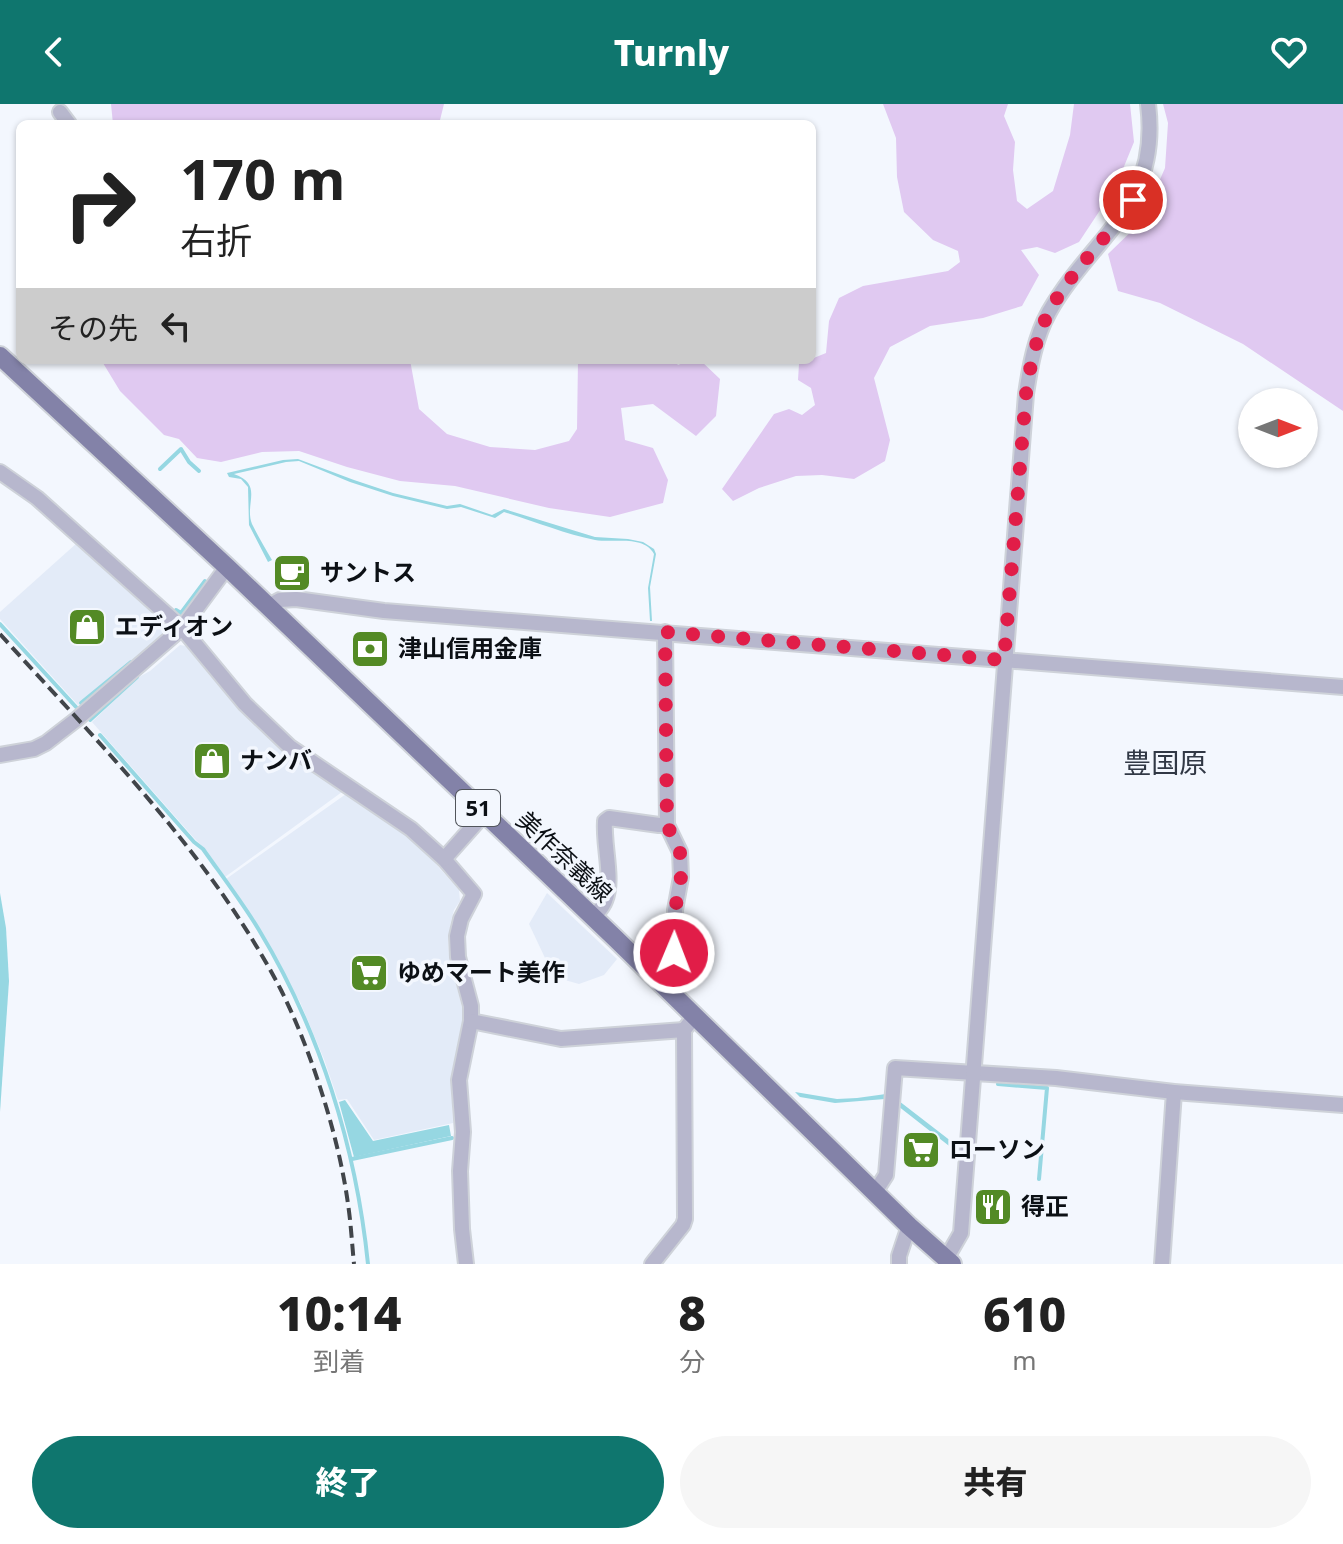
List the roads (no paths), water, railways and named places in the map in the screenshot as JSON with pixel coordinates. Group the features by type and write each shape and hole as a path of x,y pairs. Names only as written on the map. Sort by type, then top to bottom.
{"main road":[{"name":"美作奈義線","path":"0,356 20,366 658,980 690,1023 949,1262"}],"street":[{"path":"949,1262 961,1233 1026,394 1033,354 1047,315 1133,200 1144,172 1150,141 1148,104"},
{"path":"0,472 37,498 182,628 245,704 290,747 411,829 444,859 474,894 461,919 457,936 458,957 471,1006 471,1021 459,1080 463,1132 460,1171 462,1229 466,1264"},
{"path":"0,755 34,749 77,719 182,628 227,567"},
{"path":"269,606 280,600 296,599 384,611 1343,687"},
{"path":"658,980 674,953 675,910 681,877 680,852 667,825 665,632"},
{"path":"444,859 484,814"},
{"path":"593,918 605,902 608,885 605,821 609,818 667,825"},
{"path":"471,1021 561,1039 660,1031 690,1023 685,1219 652,1264"},
{"path":"875,1192 886,1175 895,1068 1056,1078 1174,1092 1343,1105"},
{"path":"1162,1264 1174,1092"},
{"path":"899,1264 909,1226"}],"water":[{"path":"298,459 393,493 447,506 460,504 492,515 504,509 595,537 643,542 656,554 650,587 652,621 648,588 654,554 643,544 595,540 504,512 495,518 461,507 447,509 393,496 299,461 234,474 243,478 251,489 250,516 272,560 268,562 249,525 248,487 241,479 229,477 227,473"},
{"path":"0,893 6,928 9,981 0,1112"},
{"path":"795,1092 837,1099 886,1094 956,1145 953,1149 885,1099 835,1103 800,1097"},
{"path":"345,1100 373,1141 449,1125 451,1136 354,1157 339,1102"}],"waterway":[{"path":"160,469 181,449 199,471"},
{"path":"176,610 181,613 205,581"},
{"path":"0,624 76,707"},
{"path":"81,703 131,662"},
{"path":"90,720 137,677"},
{"path":"100,735 203,849 281,969 300,1008 332,1091 354,1177 368,1264"},
{"path":"998,1084 1047,1088 1039,1179"},
{"path":"352,1159 452,1138"}],"railway":[{"path":"0,634 115,760 188,848 222,893 281,990 303,1039 331,1123 344,1178 354,1264"}],"place":[{"name":"サントス","path":"292,573"},
{"name":"エディオン","path":"87,627"},
{"name":"津山信用金庫","path":"370,649"},
{"name":"ナンバ","path":"212,761"},
{"name":"ゆめマート美作","path":"369,973"},
{"name":"ローソン","path":"921,1150"},
{"name":"得正","path":"993,1207"}],"district":[{"name":"豊国原","path":"1165,763"}]}
